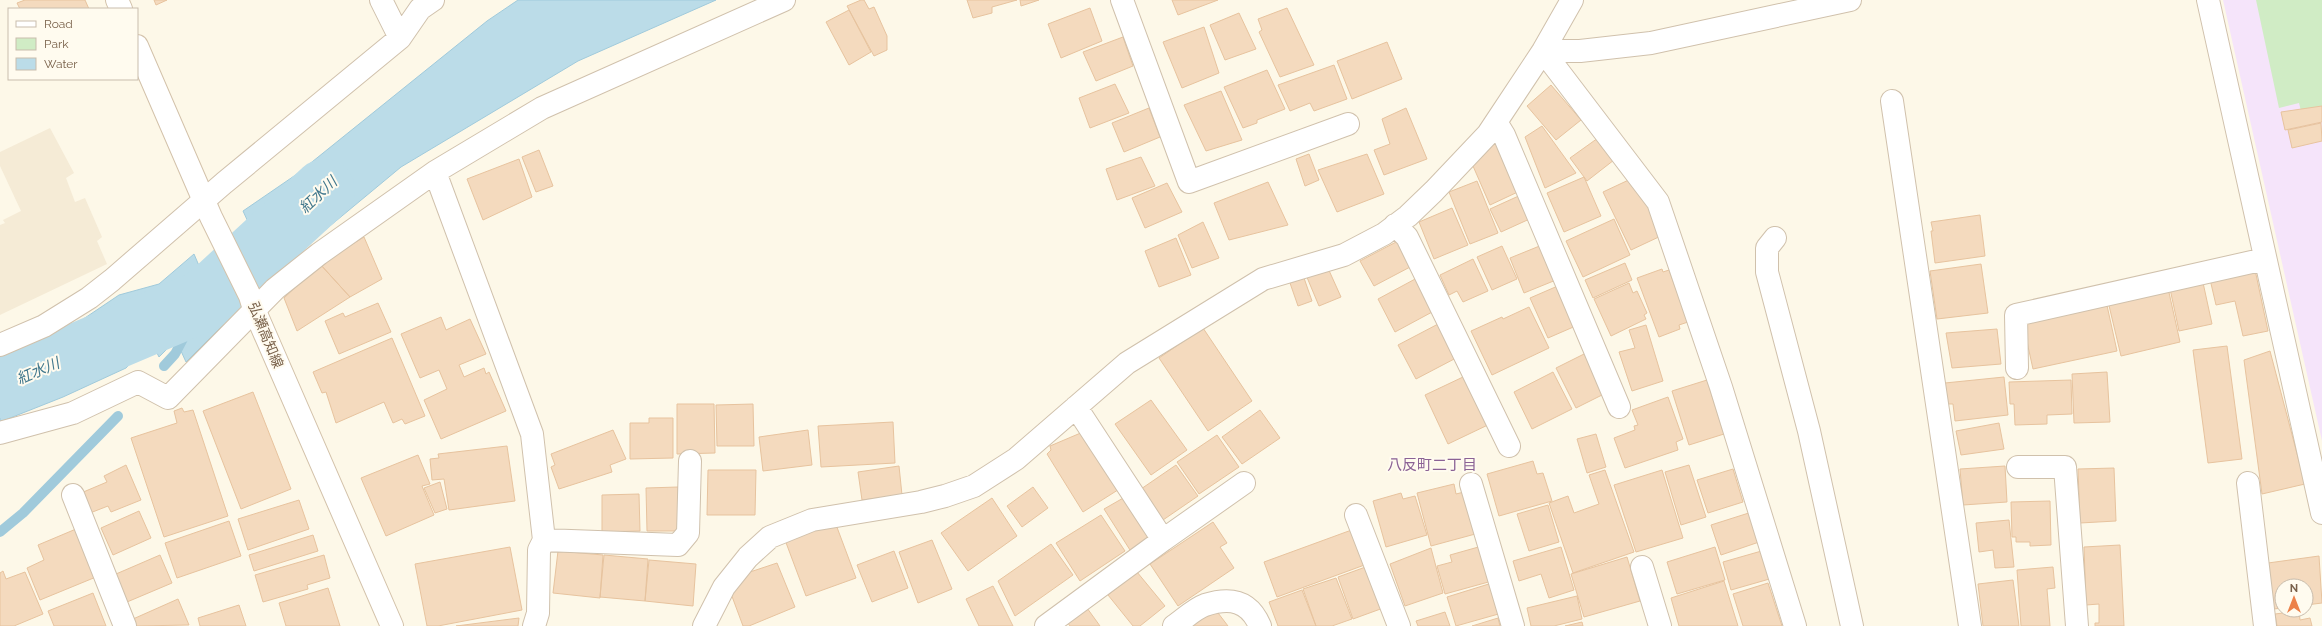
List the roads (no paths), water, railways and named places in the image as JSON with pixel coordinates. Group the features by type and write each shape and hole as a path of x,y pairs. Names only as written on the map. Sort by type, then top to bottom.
{"street":[{"path":"381,0 400,38"},
{"path":"0,345 44,326 90,298 208,208 400,38 420,9 433,0"},
{"path":"0,433 73,413 138,382 168,398 252,302 435,172 542,108 784,0"},
{"path":"1122,0 1189,182 1348,124"},
{"path":"704,626 724,587 748,557 770,537 812,520 921,502 974,486 1016,459 1127,363 1263,279 1344,255 1384,234 1440,186 1496,122 1543,51 1572,0"},
{"path":"1543,51 1580,51 1652,43 1850,0"},
{"path":"2208,0 2322,513"},
{"name":"弘瀬高知線","path":"138,48 208,208 252,302 392,626"},
{"path":"1543,51 1658,202 1719,379 1795,626"},
{"path":"1892,101 1970,626"},
{"path":"1496,122 1504,135 1619,407"},
{"path":"435,172 532,434 544,540 539,550 538,613 534,626"},
{"path":"1396,225 1406,237 1509,446"},
{"path":"1775,238 1767,248 1767,272 1810,431 1852,626"},
{"path":"2018,368 2016,315 2265,259"},
{"path":"1076,407 1164,540"},
{"path":"544,540 678,545 688,533 690,461"},
{"path":"2018,468 2066,467 2077,626"},
{"path":"1046,626 1244,483"},
{"path":"2248,483 2265,626"},
{"path":"1471,484 1513,626"},
{"path":"73,495 125,626"},
{"path":"1356,514 1399,626"},
{"path":"1642,567 1660,626"},
{"path":"1174,626 1204,605 1231,600 1245,605 1255,614 1260,626"}],"water":[{"path":"518,0 716,0 578,61 401,167 272,274 243,211 297,174 487,21"},
{"path":"194,254 224,324 186,362 176,340 159,357 156,351 133,361 126,368 63,397 0,422 0,354 64,332 119,295 159,284"}],"waterway":[{"name":"紅水川","path":"0,387 205,300 324,190"},
{"path":"164,366 175,354 185,335"},
{"path":"0,532 23,513 118,416"}],"district":[{"name":"八反町二丁目","path":"1432,465"}]}
